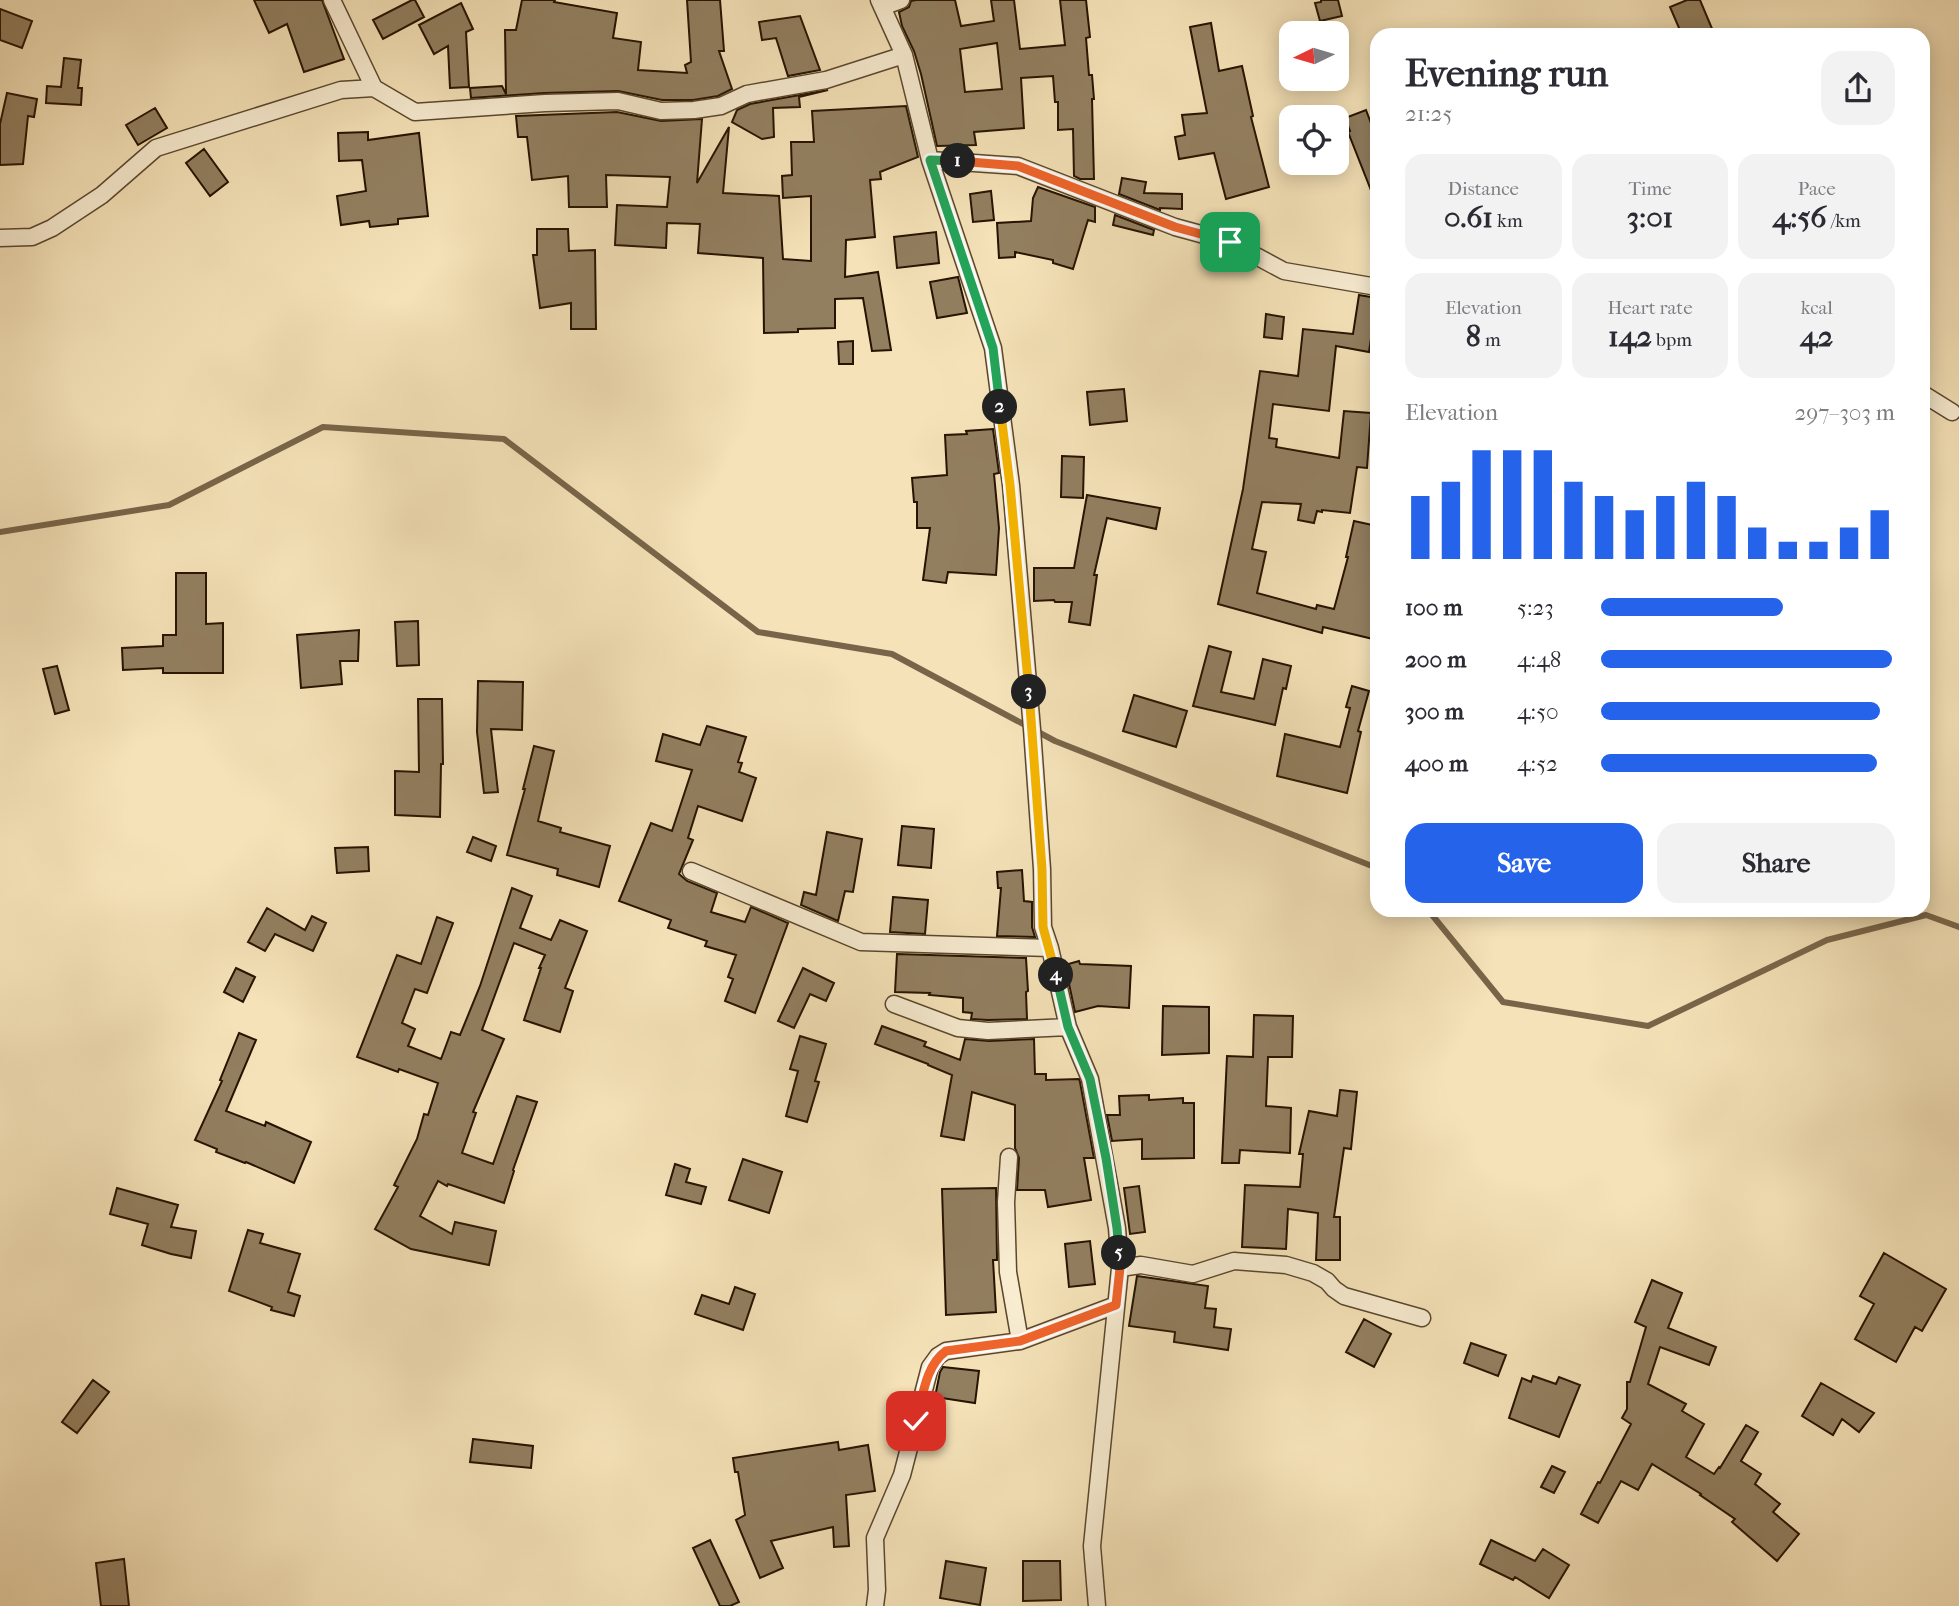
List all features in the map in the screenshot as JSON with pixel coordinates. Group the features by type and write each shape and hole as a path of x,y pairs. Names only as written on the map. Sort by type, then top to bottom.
{"street":[{"path":"332,0 374,88"},
{"path":"901,0 881,4 904,55 930,160 993,348 1010,485 1032,730 1042,869 1043,927 1068,1027 1090,1079 1115,1216 1120,1268 1093,1546 1097,1606"},
{"path":"0,238 32,237 52,228 103,195 156,148 341,90 374,88 415,112 618,101 661,111 694,110 721,106 747,94 826,80 904,55"},
{"path":"930,160 1018,166 1175,227 1230,242 1284,271 1370,286"},
{"path":"1930,398 1952,412"},
{"path":"691,871 861,942 1050,948"},
{"path":"894,1004 958,1028 988,1031 1068,1027"},
{"path":"1009,1157 1006,1202 1008,1272 1020,1341"},
{"path":"1120,1268 1141,1265 1192,1274 1234,1261 1286,1265 1313,1273 1328,1281 1344,1296 1422,1318"},
{"path":"875,1606 875,1538 902,1475 930,1367 938,1356 946,1351 1020,1341 1116,1305"}],"building":[{"path":"254,0 322,0 344,59 304,72 287,24 269,33"},
{"path":"415,0 424,17 383,39 373,20"},
{"path":"522,0 555,0 554,2 617,13 613,38 641,42 638,70 687,73 685,65 691,62 687,0 720,0 724,51 719,51 732,89 718,96 693,100 662,100 618,91 471,98 470,88 502,86 506,94 505,30 516,30"},
{"path":"955,0 961,26 994,21 991,0 1014,0 1020,49 1065,45 1060,0 1086,0 1090,37 1086,38 1094,99 1094,179 1074,176 1073,129 1058,130 1058,102 1055,102 1053,76 1021,78 1024,128 974,132 976,145 937,146 921,74 899,12 909,7 911,1","holes":["997,43 1002,89 965,92 960,49"]},
{"path":"1338,0 1342,16 1320,21 1315,3"},
{"path":"1687,0 1700,0 1712,28 1679,28 1670,7"},
{"path":"461,3 473,29 466,32 469,87 450,88 448,46 434,54 419,25"},
{"path":"0,9 32,21 22,48 0,40"},
{"path":"800,16 820,70 788,76 776,38 762,40 759,22"},
{"path":"1211,23 1219,71 1242,66 1253,116 1251,117 1269,187 1226,199 1214,153 1179,159 1175,137 1185,135 1182,115 1207,113 1190,27"},
{"path":"64,58 81,60 78,88 82,88 81,105 46,103 47,86 61,87"},
{"path":"828,90 799,97 800,107 773,108 774,137 762,139 732,122 737,110 750,104"},
{"path":"7,93 37,99 34,117 28,116 23,164 0,165 0,124"},
{"path":"906,106 918,157 880,172 881,179 870,180 875,237 846,240 845,277 878,272 891,350 872,351 863,298 835,299 835,328 764,333 763,258 698,253 700,224 667,223 666,248 615,245 617,205 667,207 670,177 606,175 607,207 569,207 568,176 532,180 527,137 518,137 516,116 617,112 661,121 702,119 697,183 729,127 723,193 779,196 783,259 811,261 811,196 783,198 782,176 792,175 791,142 814,142 812,111"},
{"path":"155,108 167,128 138,145 126,125"},
{"path":"1366,110 1370,121 1370,188 1349,135 1349,116"},
{"path":"368,132 368,140 419,133 428,216 398,219 398,224 370,227 369,221 341,225 337,196 366,191 362,160 339,161 338,133"},
{"path":"204,149 228,182 210,196 186,163"},
{"path":"1122,178 1146,182 1144,193 1182,194 1182,209 1160,210 1119,194"},
{"path":"1038,187 1095,207 1095,222 1088,220 1073,269 1053,263 1053,260 1015,252 1015,257 999,258 997,223 1031,221 1033,198"},
{"path":"991,191 994,220 973,222 970,194"},
{"path":"1115,215 1154,230 1153,235 1113,225"},
{"path":"537,229 568,229 569,251 595,250 596,329 571,329 571,303 540,308 533,255 537,255"},
{"path":"936,232 939,263 897,268 894,237"},
{"path":"958,277 967,313 937,318 930,282"},
{"path":"1359,295 1370,297 1369,352 1336,346 1329,411 1273,404 1269,438 1277,439 1276,447 1339,458 1344,411 1370,413 1367,468 1357,467 1350,513 1317,511 1314,523 1298,520 1301,504 1262,502 1252,549 1266,552 1257,593 1316,609 1317,605 1334,609 1348,557 1354,521 1370,524 1370,638 1323,627 1322,633 1218,604 1243,489 1260,371 1298,376 1303,329 1353,334"},
{"path":"1266,314 1284,317 1282,339 1264,337"},
{"path":"853,341 853,364 839,364 838,342"},
{"path":"1124,389 1127,421 1090,425 1087,392"},
{"path":"993,429 999,473 994,474 999,528 996,575 948,572 946,583 923,580 930,528 917,528 917,502 914,502 912,478 947,475 945,435"},
{"path":"1062,456 1084,457 1083,498 1061,497"},
{"path":"1087,495 1160,508 1156,529 1107,518 1094,575 1097,575 1090,625 1069,622 1072,602 1034,601 1034,568 1074,568"},
{"path":"176,573 206,573 206,624 223,623 223,673 163,673 163,668 123,670 122,648 163,646 163,635 176,635"},
{"path":"418,621 419,665 397,666 395,622"},
{"path":"359,630 358,661 340,661 342,684 301,688 297,635"},
{"path":"1209,646 1231,652 1221,692 1254,699 1263,659 1291,666 1275,725 1193,706"},
{"path":"57,666 69,710 55,714 43,669"},
{"path":"478,681 523,682 522,730 491,729 498,792 484,793 477,732"},
{"path":"1352,686 1369,691 1358,731 1361,732 1347,793 1277,776 1285,734 1340,747 1350,708 1346,707"},
{"path":"1134,695 1187,711 1176,747 1123,731"},
{"path":"418,699 442,699 443,764 440,817 395,815 395,771 419,772"},
{"path":"707,726 746,737 738,762 742,763 739,772 756,778 742,821 698,806 688,838 693,840 679,874 687,881 717,893 711,912 745,922 751,907 788,923 755,1013 725,1001 733,979 728,977 736,955 705,946 707,941 668,928 671,920 619,901 651,823 672,831 692,770 656,761 663,734 700,745"},
{"path":"534,746 554,751 538,821 561,828 560,832 610,846 599,887 557,875 558,869 507,855"},
{"path":"902,826 934,829 931,868 898,865"},
{"path":"827,832 862,839 853,892 845,891 838,921 801,905 804,892 816,895"},
{"path":"473,837 496,846 491,861 467,852"},
{"path":"368,847 369,871 337,873 335,848"},
{"path":"1022,870 1024,901 1032,902 1032,927 1035,937 997,936 1001,888 998,888 997,872"},
{"path":"512,888 532,896 520,928 551,940 560,920 587,931 565,988 573,991 560,1032 524,1020 545,955 514,943 482,1030 504,1039 473,1112 476,1113 462,1153 493,1164 517,1096 537,1102 504,1203 438,1181 420,1216 452,1234 455,1222 496,1231 489,1265 411,1249 375,1229 398,1187 394,1185 417,1139 424,1114 428,1115 438,1083 357,1057 397,955 421,964 437,917 453,923 427,993 415,989 402,1023 415,1029 408,1046 441,1059 451,1032 460,1035 480,986"},
{"path":"893,897 928,900 925,934 890,932"},
{"path":"267,908 305,930 312,916 326,923 313,951 275,934 265,951 248,942"},
{"path":"897,954 1026,958 1027,1019 971,1019 972,1013 963,1012 963,998 895,992"},
{"path":"1079,961 1080,964 1131,966 1129,1008 1098,1006 1075,1012 1065,965"},
{"path":"236,968 255,977 243,1002 224,992"},
{"path":"803,968 834,983 826,1001 810,994 794,1028 778,1021"},
{"path":"1163,1006 1209,1007 1209,1053 1162,1055"},
{"path":"1254,1015 1293,1016 1292,1057 1268,1057 1266,1106 1291,1108 1290,1153 1240,1150 1239,1163 1222,1163 1227,1056 1253,1057"},
{"path":"882,1026 926,1042 924,1046 960,1060 965,1039 1034,1039 1035,1074 1046,1074 1046,1080 1079,1079 1094,1158 1084,1158 1091,1200 1048,1207 1045,1190 1017,1190 1019,1158 1015,1148 1015,1105 972,1092 964,1140 941,1136 952,1075 875,1044"},
{"path":"239,1033 256,1040 226,1111 265,1126 266,1122 311,1142 294,1183 216,1152 217,1149 195,1140 222,1081 220,1080"},
{"path":"800,1036 826,1044 815,1081 819,1082 807,1122 786,1116 798,1071 790,1069"},
{"path":"1340,1090 1357,1092 1351,1149 1344,1148 1334,1217 1340,1217 1340,1260 1316,1260 1318,1213 1288,1209 1286,1249 1242,1247 1245,1185 1300,1187 1303,1154 1299,1154 1309,1111 1337,1116"},
{"path":"1149,1095 1149,1100 1183,1098 1183,1103 1194,1103 1194,1158 1142,1159 1142,1139 1112,1141 1107,1115 1120,1115 1119,1096"},
{"path":"743,1159 782,1172 769,1213 729,1200"},
{"path":"675,1164 690,1169 686,1182 706,1187 701,1204 666,1195"},
{"path":"1139,1186 1145,1232 1130,1234 1124,1188"},
{"path":"117,1188 178,1205 171,1227 196,1231 191,1258 142,1245 148,1224 110,1214"},
{"path":"996,1188 997,1260 993,1260 996,1312 946,1315 942,1189"},
{"path":"248,1230 263,1234 260,1243 300,1254 288,1292 300,1296 294,1316 271,1310 272,1307 229,1291"},
{"path":"1090,1241 1095,1284 1069,1287 1065,1244"},
{"path":"1884,1253 1946,1289 1922,1331 1915,1327 1896,1362 1855,1339 1874,1304 1860,1296"},
{"path":"1137,1276 1208,1286 1205,1308 1216,1309 1214,1327 1231,1329 1228,1350 1174,1342 1175,1332 1129,1326"},
{"path":"1652,1280 1682,1293 1668,1328 1716,1347 1709,1365 1660,1347 1648,1384 1686,1404 1682,1411 1704,1424 1686,1457 1714,1474 1746,1425 1758,1432 1741,1461 1761,1474 1755,1484 1780,1504 1773,1512 1799,1534 1777,1561 1732,1522 1735,1519 1652,1464 1638,1490 1621,1481 1598,1523 1581,1514 1631,1424 1622,1418 1627,1409 1627,1382 1630,1382 1646,1327 1635,1322"},
{"path":"735,1287 755,1294 743,1330 695,1314 702,1295 729,1304"},
{"path":"1364,1319 1391,1334 1374,1367 1346,1352"},
{"path":"1471,1343 1506,1355 1498,1376 1464,1363"},
{"path":"943,1367 979,1371 975,1403 935,1397"},
{"path":"1533,1376 1556,1384 1559,1377 1580,1385 1559,1437 1509,1418 1522,1378 1531,1382"},
{"path":"93,1380 109,1392 77,1433 62,1422"},
{"path":"1821,1383 1874,1413 1859,1432 1842,1419 1833,1435 1802,1416"},
{"path":"473,1439 533,1446 531,1468 470,1462"},
{"path":"838,1442 839,1450 868,1445 875,1491 846,1495 849,1546 834,1547 833,1527 771,1541 783,1568 760,1578 736,1520 745,1515 733,1458"},
{"path":"1552,1466 1565,1472 1554,1493 1541,1487"},
{"path":"710,1540 739,1602 730,1606 720,1606 693,1548"},
{"path":"1491,1540 1535,1561 1543,1549 1569,1565 1549,1598 1515,1577 1513,1580 1480,1564"},
{"path":"124,1559 129,1606 101,1606 96,1563"},
{"path":"946,1561 986,1568 980,1605 940,1598"},
{"path":"1023,1561 1060,1561 1061,1600 1023,1601"}],"waterway":[{"path":"0,532 169,505 323,427 504,439 758,632 892,654 1055,741 1370,865"},
{"path":"1930,916 1959,927"},
{"path":"1434,917 1503,1002 1648,1026 1827,940 1918,917"}],"route":[{"path":"916,1421 930,1367 938,1356 946,1351 1020,1341 1116,1305 1120,1268 1106,1158 1090,1079 1068,1027 1043,927 1042,869 1032,730 1010,485 993,348 930,160 1018,166 1175,227 1230,242"}]}
